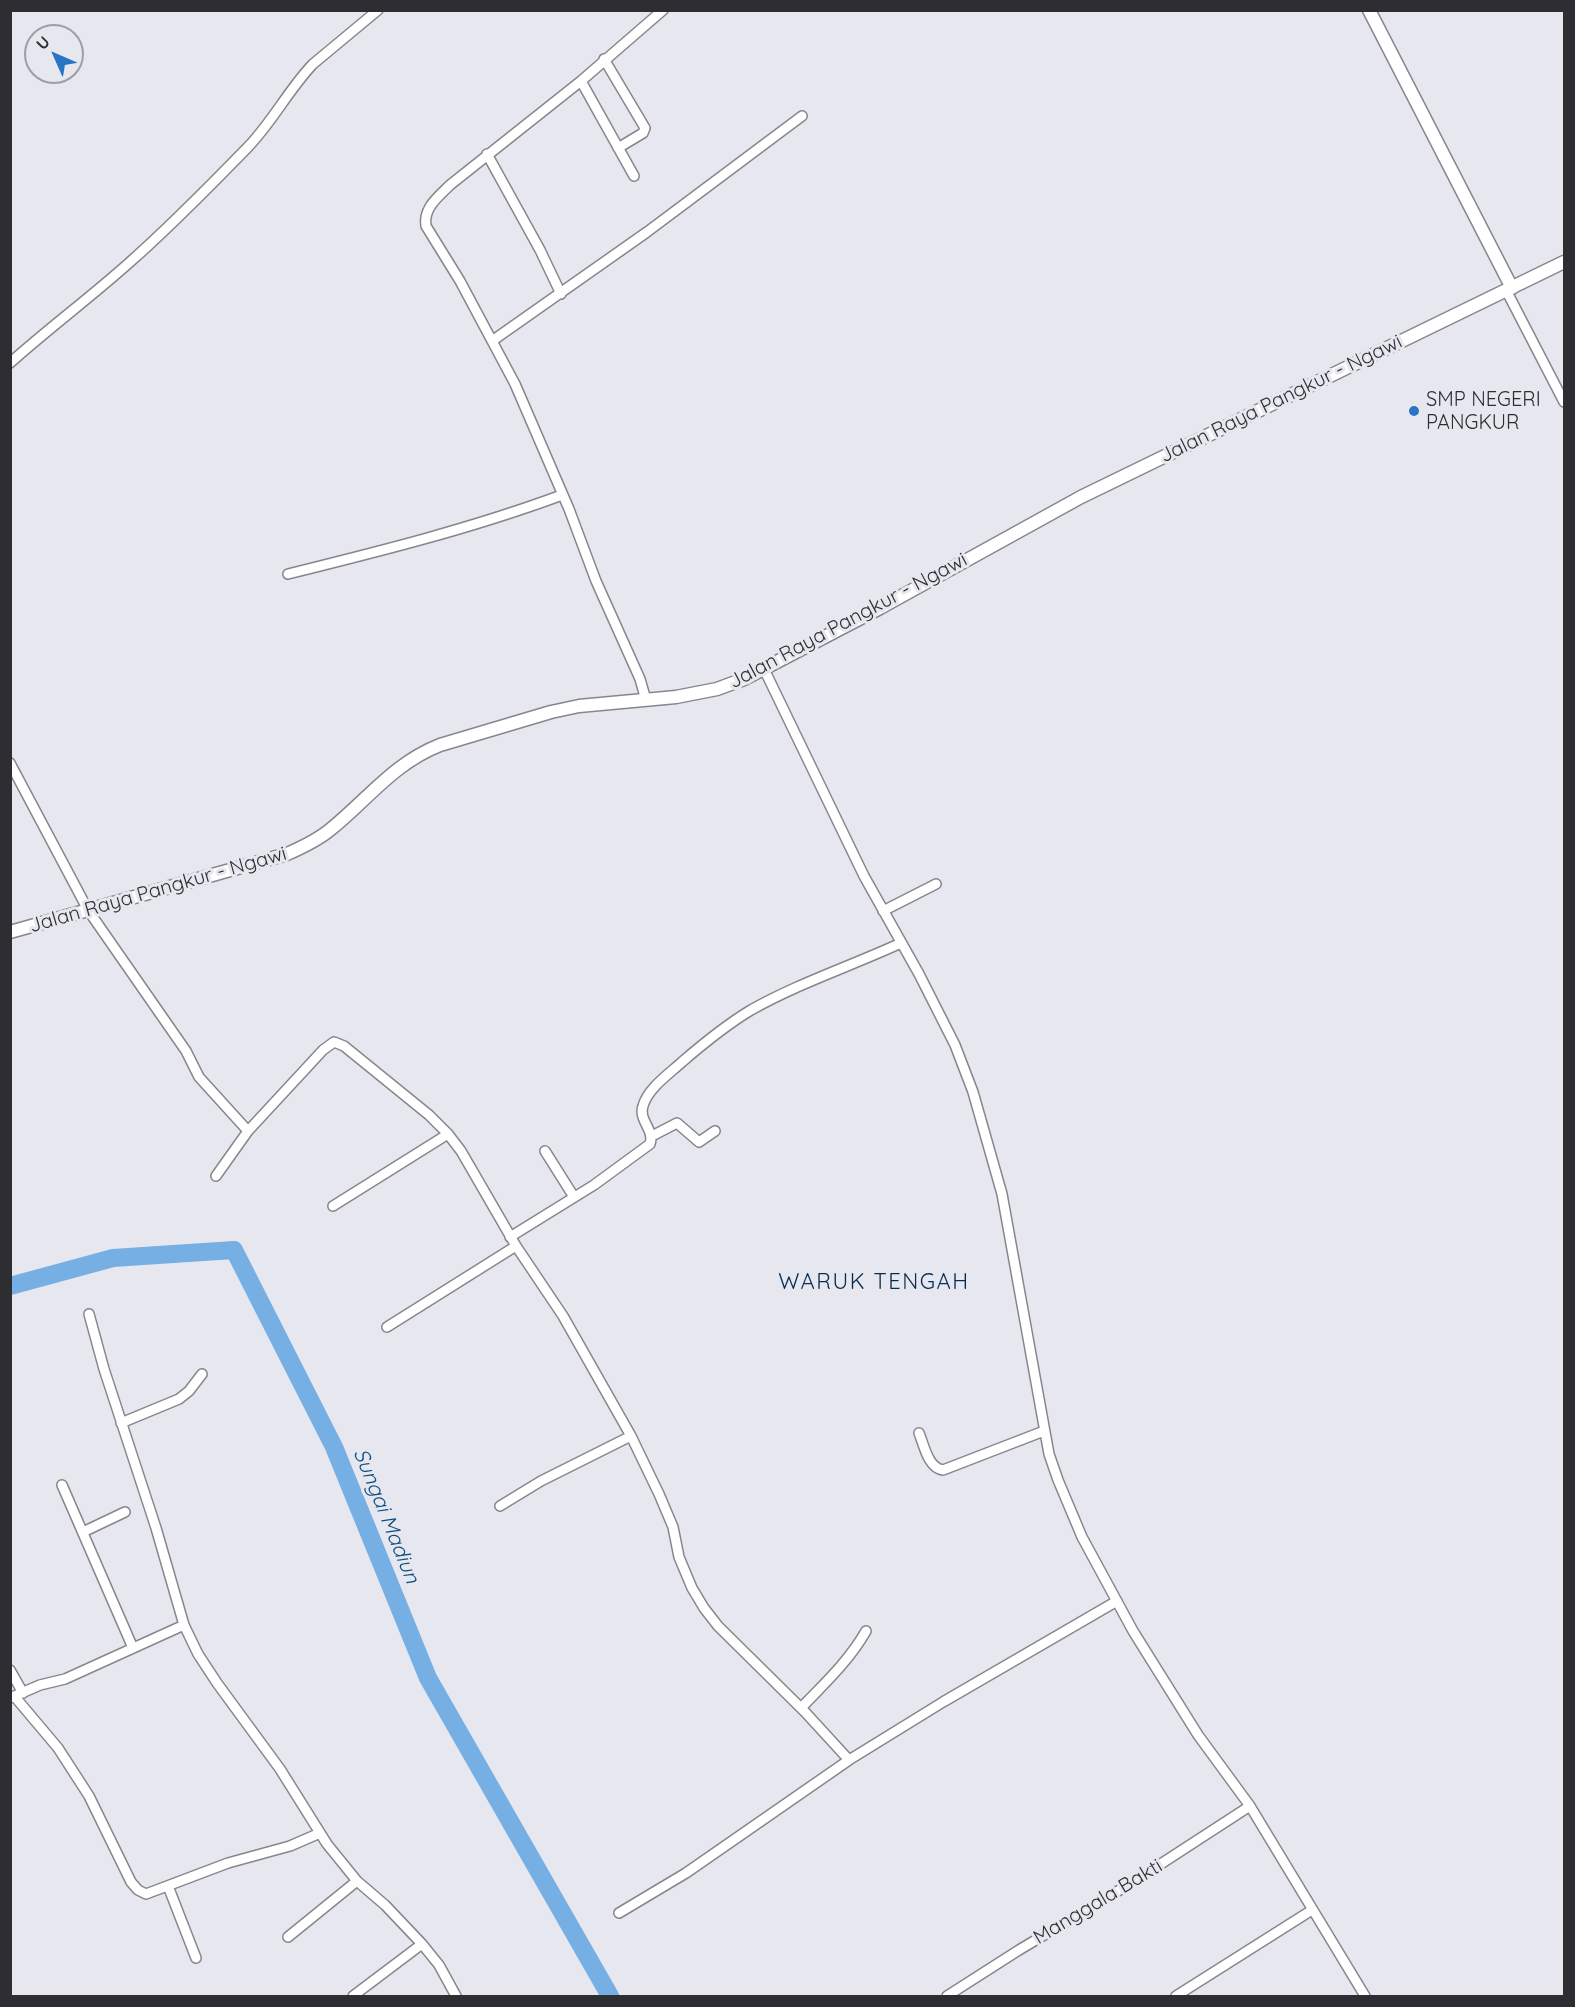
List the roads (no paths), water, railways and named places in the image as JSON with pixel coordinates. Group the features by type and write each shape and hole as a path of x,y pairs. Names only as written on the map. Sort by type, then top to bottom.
{"main road":[{"path":"1369,10 1509,289"},
{"name":"Jalan Raya Pangkur - Ngawi","path":"10,932 287,854 304,847 331,829 399,766 440,745 579,706 676,697 717,689 764,669 889,603 1081,496 1564,262"}],"street":[{"path":"10,363 166,229 250,145 313,64 378,10"},
{"path":"646,700 640,678 596,581 520,395 460,281 426,226 424,217 434,200 487,154 580,81 663,10"},
{"path":"604,59 645,128 643,134 618,148"},
{"path":"580,81 634,176"},
{"path":"492,341 561,294 802,116"},
{"path":"487,154 540,250 561,294"},
{"path":"1509,289 1564,402"},
{"path":"288,574 408,544 519,511 562,495"},
{"path":"764,669 883,911 955,1046 973,1092 1002,1194 1036,1373 1044,1431 1058,1480 1082,1537 1133,1631 1198,1735 1250,1806 1365,1996"},
{"path":"10,763 88,910 186,1051 199,1077 248,1131"},
{"path":"883,911 936,884"},
{"path":"510,1237 574,1197 650,1144 652,1136 642,1112 643,1104 660,1082 698,1047 731,1023 773,999 901,943"},
{"path":"216,1176 248,1131 323,1050 334,1042 344,1046 429,1115 448,1134 460,1151 510,1237 563,1316 631,1436 673,1527 680,1557 692,1588 704,1608 725,1634 801,1708 849,1760"},
{"path":"652,1136 677,1123 699,1142 715,1131"},
{"path":"333,1206 448,1134"},
{"path":"545,1151 574,1197"},
{"path":"387,1327 516,1246"},
{"path":"90,1314 121,1423 156,1528 184,1625 198,1654 280,1769 320,1833 357,1881 385,1905 422,1944 439,1965 456,1996"},
{"path":"121,1423 179,1399 189,1391 202,1374"},
{"path":"919,1433 931,1463 938,1470 943,1470 1044,1431"},
{"path":"500,1506 541,1481 631,1436"},
{"path":"62,1485 134,1648"},
{"path":"83,1532 125,1512"},
{"path":"619,1913 686,1873 849,1760 943,1702 1117,1601"},
{"path":"16,1696 40,1685 65,1679 184,1625"},
{"path":"801,1708 859,1644 866,1631"},
{"path":"10,1670 16,1696 58,1748 98,1813 131,1882 138,1890 146,1894 228,1863 290,1846 320,1833"},
{"name":"Manggala Bakti","path":"947,1996 1133,1882 1250,1806"},
{"path":"288,1937 357,1881"},
{"path":"168,1886 196,1958"},
{"path":"1176,1996 1312,1910"},
{"path":"353,1996 422,1944"}],"waterway":[{"name":"Sungai Madiun","path":"10,1286 113,1258 234,1250 334,1447 428,1678 610,1996"}],"place":[{"name":"SMP NEGERI PANGKUR","path":"1414,411"}],"district":[{"name":"WARUK TENGAH","path":"874,1282"}]}
